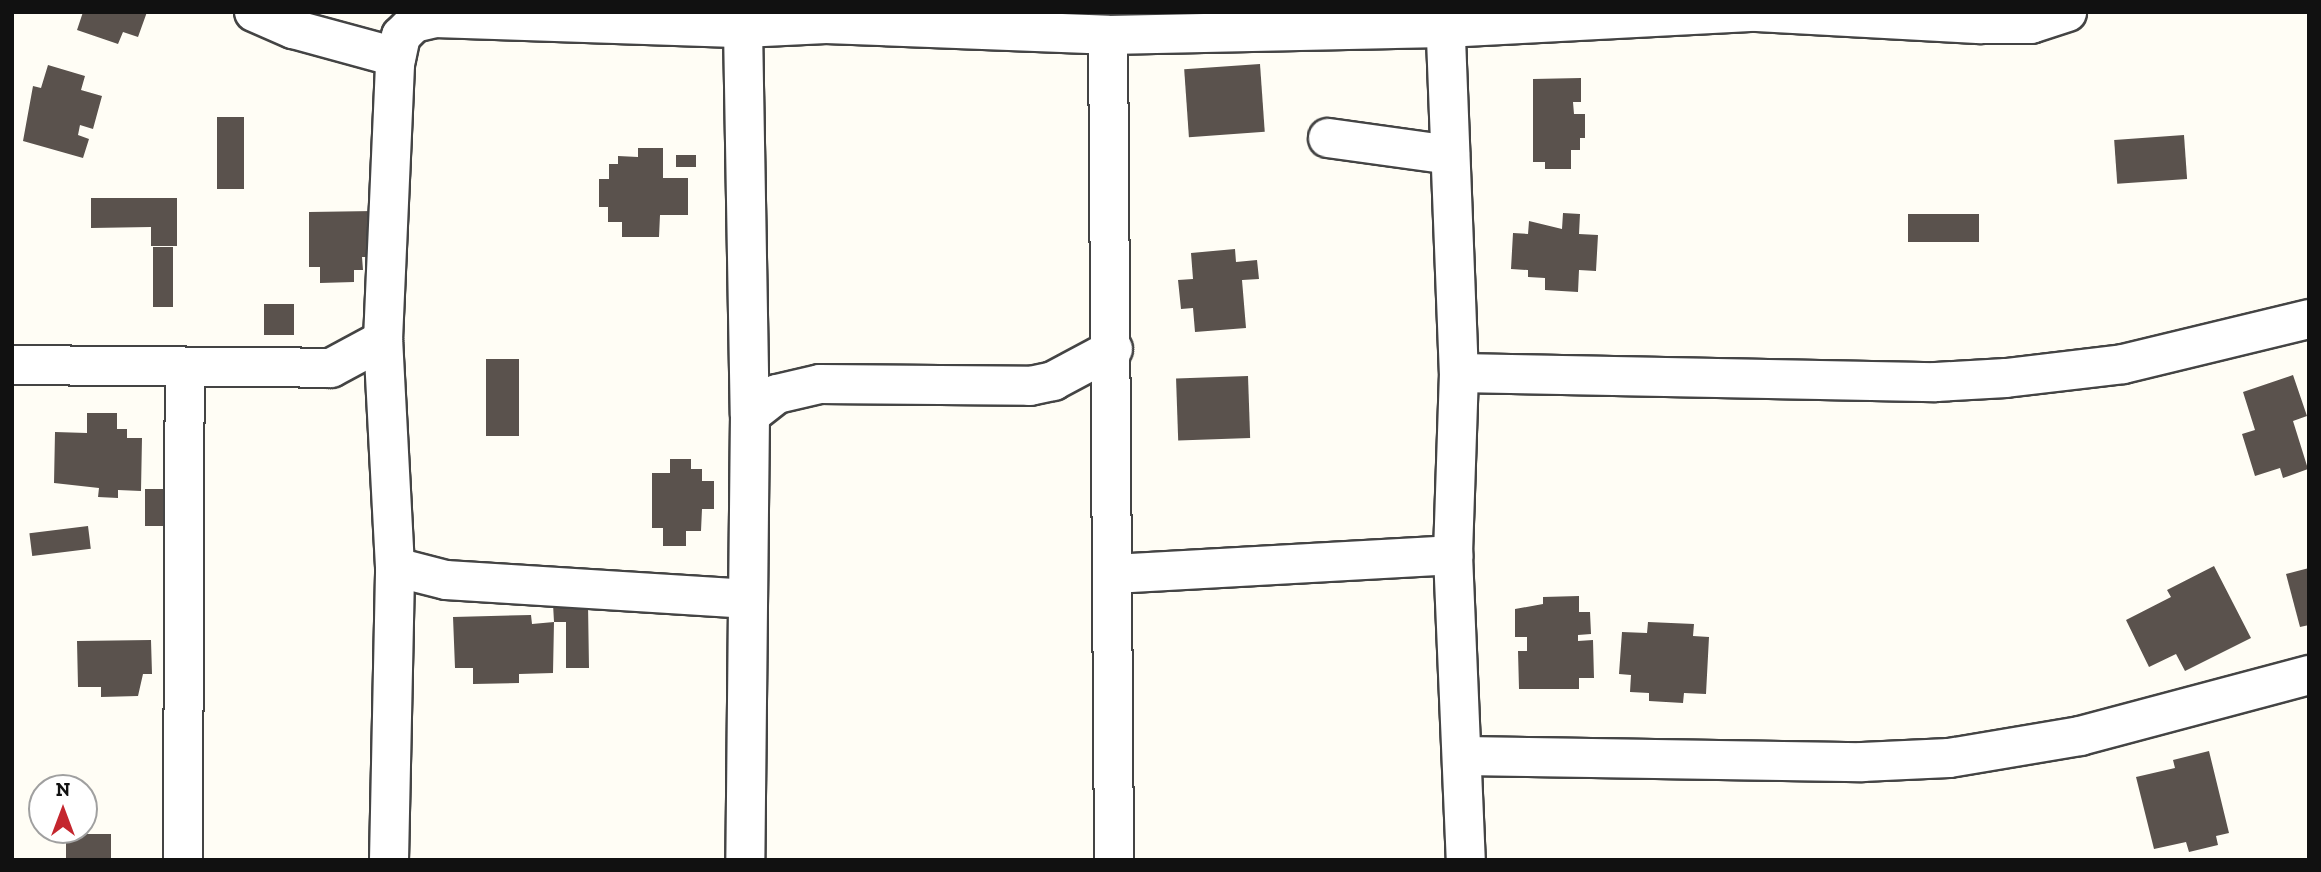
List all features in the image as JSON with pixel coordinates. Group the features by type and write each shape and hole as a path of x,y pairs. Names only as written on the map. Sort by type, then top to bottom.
{"street":[{"path":"254,12 293,29 402,35"},
{"path":"389,860 395,567 382,393 383,340 402,35 414,23 435,18 743,28 826,18 1108,35 1445,20 1756,12 1882,22 2031,24 2067,12"},
{"path":"1445,20 1459,373 1453,555 1464,756 1466,860"},
{"path":"743,28 750,415 744,599 745,860"},
{"path":"1108,35 1113,349 1114,860"},
{"path":"1328,138 1450,155"},
{"path":"1459,373 1923,382 2006,378 2123,364 2309,319"},
{"path":"331,368 383,340"},
{"path":"750,415 777,394 820,384 1030,386 1053,381 1113,349"},
{"path":"12,365 331,368 382,393"},
{"path":"183,860 185,368"},
{"path":"1114,574 1453,555"},
{"path":"395,567 446,580 744,599"},
{"path":"1464,756 1861,762 1949,758 2080,736 2309,675"}],"building":[{"path":"83,12 147,12 138,37 123,32 118,44 77,30"},
{"path":"1260,64 1265,132 1189,137 1184,69"},
{"path":"48,65 85,76 81,90 102,96 93,129 80,125 78,135 89,139 83,158 23,141 33,86 41,88"},
{"path":"1581,78 1581,102 1573,102 1574,114 1585,114 1585,138 1580,138 1580,150 1571,150 1571,169 1545,169 1545,162 1533,162 1533,79"},
{"path":"217,117 244,117 244,189 217,189"},
{"path":"2184,135 2187,179 2117,184 2114,140"},
{"path":"638,148 663,148 663,178 688,178 688,215 660,215 659,237 622,237 622,222 608,222 608,207 599,207 599,179 609,179 609,164 618,164 618,156 638,157"},
{"path":"676,155 696,155 696,167 676,167"},
{"path":"91,198 177,198 177,246 151,246 151,227 91,228"},
{"path":"374,211 375,257 362,257 363,270 354,270 354,282 320,283 320,267 309,267 309,212"},
{"path":"1563,213 1580,214 1579,234 1598,235 1596,271 1579,270 1578,292 1545,290 1545,278 1528,277 1528,270 1511,269 1513,233 1528,234 1529,221 1562,229"},
{"path":"1908,214 1979,214 1979,242 1908,242"},
{"path":"153,247 173,247 173,307 153,307"},
{"path":"1235,249 1236,262 1257,260 1259,279 1242,280 1246,328 1195,332 1193,308 1181,309 1178,280 1193,279 1191,253"},
{"path":"264,304 294,304 294,335 264,335"},
{"path":"486,359 519,359 519,436 486,436"},
{"path":"2293,375 2307,416 2293,421 2308,469 2283,478 2280,468 2255,476 2242,434 2255,430 2243,392"},
{"path":"1248,376 1250,438 1178,440 1176,379"},
{"path":"87,413 117,413 117,429 127,429 127,438 142,438 141,491 118,490 118,498 98,497 99,488 54,483 55,432 87,433"},
{"path":"670,459 691,459 691,469 702,469 702,481 714,481 714,509 702,509 701,531 686,531 686,546 663,546 663,528 652,528 652,473 670,473"},
{"path":"145,489 166,489 166,526 145,526"},
{"path":"88,526 91,549 32,556 29,533"},
{"path":"2214,566 2251,638 2185,671 2176,654 2149,667 2126,620 2171,597 2167,590"},
{"path":"2309,568 2309,625 2300,627 2286,574"},
{"path":"1579,596 1579,612 1590,612 1591,634 1578,635 1578,641 1593,640 1594,678 1579,678 1579,689 1519,689 1518,651 1527,651 1527,637 1515,637 1515,609 1543,604 1543,597"},
{"path":"553,604 588,604 589,668 566,668 566,622 554,622"},
{"path":"531,615 532,624 554,622 553,673 519,674 519,683 473,684 473,668 455,668 453,617"},
{"path":"1648,622 1694,624 1693,636 1709,637 1706,694 1684,693 1683,703 1649,701 1649,693 1630,692 1631,675 1619,674 1622,632 1647,633"},
{"path":"151,640 152,674 143,674 138,696 101,697 101,687 78,687 77,641"},
{"path":"2209,751 2229,833 2216,836 2218,845 2189,852 2186,842 2154,849 2136,777 2175,768 2173,760"},
{"path":"98,834 111,834 111,860 66,860 66,844 98,844"}]}
